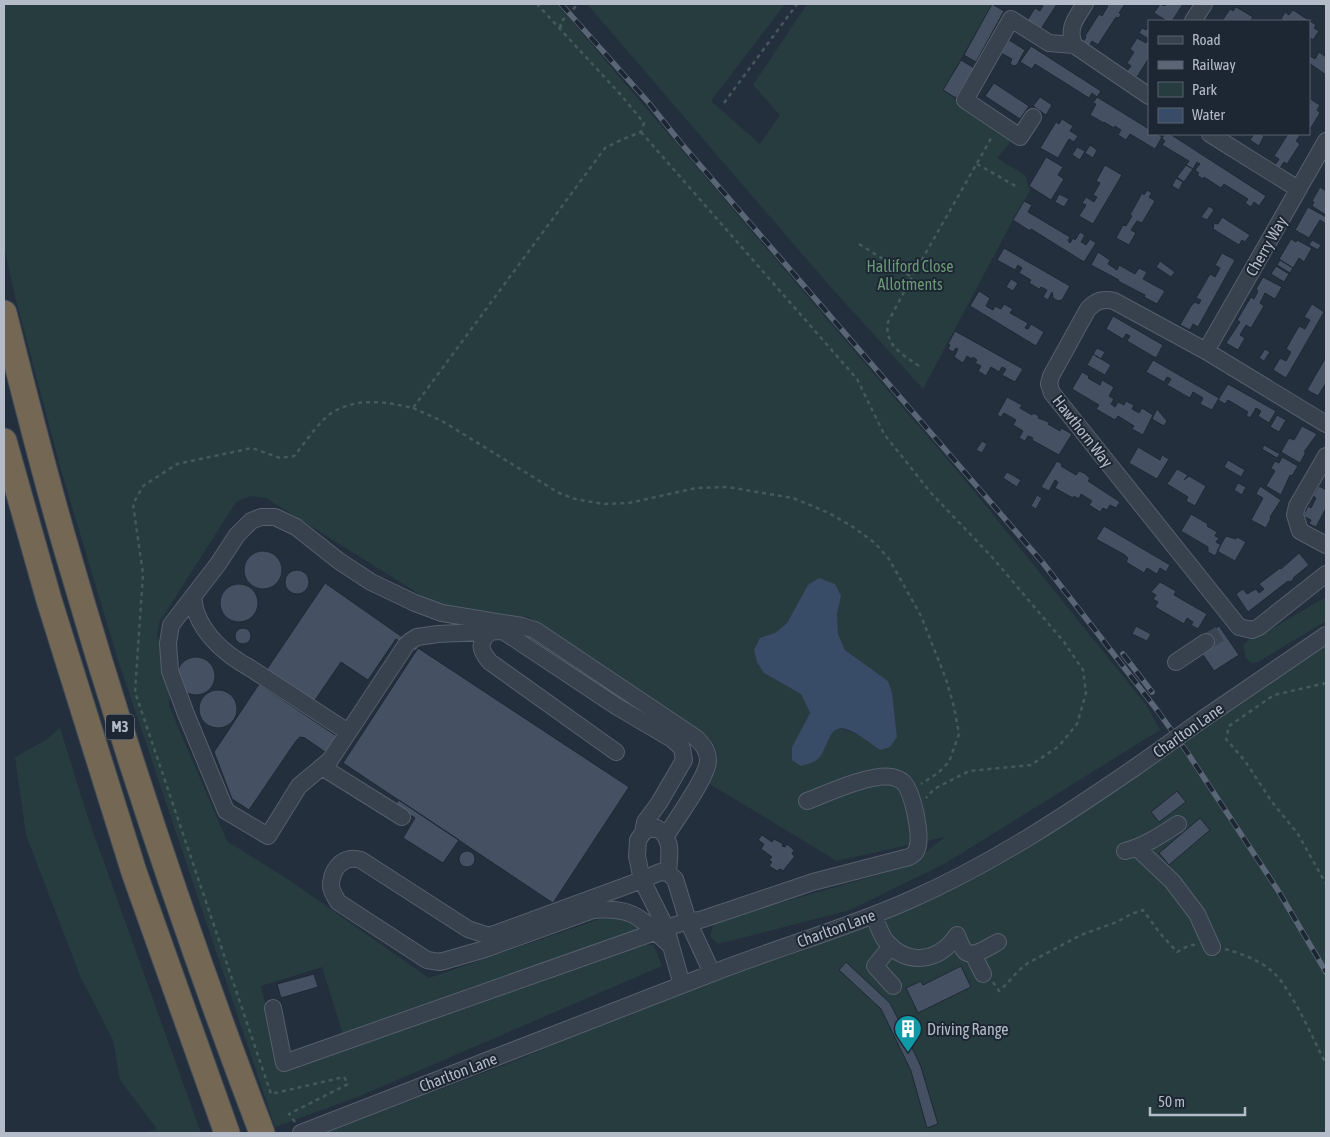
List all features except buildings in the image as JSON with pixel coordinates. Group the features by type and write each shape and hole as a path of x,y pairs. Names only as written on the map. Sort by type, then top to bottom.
{"highway":[{"name":"M3","path":"4,313 66,551 120,728 180,907 262,1133"},
{"name":"M3","path":"4,441 49,600 128,854 226,1133"}],"street":[{"path":"1074,45 1070,35 1073,23 1085,4"},
{"path":"1194,20 1204,4"},
{"path":"1033,117 1017,142 998,122 965,100 1011,19 1050,43 1074,45 1148,94"},
{"path":"1212,135 1298,189"},
{"name":"Cherry Way","path":"1206,351 1326,141"},
{"name":"Hawthorn Way","path":"1326,424 1206,351 1114,301 1100,300 1088,309 1051,376 1049,384 1058,400 1229,628 1239,627 1252,630 1259,627 1326,574"},
{"path":"1326,456 1297,506 1295,515 1300,531 1326,545"},
{"path":"643,833 645,822 659,803 684,760 682,748 672,739 616,706 503,631 492,626 417,637 408,644 330,760 299,786 268,836 226,811 170,672 168,643 171,625 237,535 251,521 261,517 275,517 296,527 339,561 371,582 415,603 442,613 492,626 534,630 696,738 706,748 708,761 704,775 666,836"},
{"path":"193,596 196,612 219,646 235,660 348,732"},
{"path":"492,626 481,646 483,653 490,662 616,752"},
{"name":"Charlton Lane","path":"302,1133 712,973 874,915 944,884 1012,848 1078,807 1326,634"},
{"path":"1176,662 1206,642"},
{"path":"322,767 402,817"},
{"path":"273,1008 284,1063 660,930 688,921 700,920 813,882 909,857 915,854 918,848 914,810 907,789 902,781 898,779 871,777 807,801"},
{"path":"1178,824 1131,850 1177,887 1197,914 1212,947"},
{"path":"668,874 669,846 666,836 657,828 645,830 638,840 637,856 642,880 660,930 671,946 682,985"},
{"path":"660,930 636,915 625,911 610,909 593,910 485,949 440,962 426,960 338,902 331,884 339,866 346,858 361,860 468,929 489,936 660,872 668,874 675,879 688,921 712,973"},
{"path":"874,915 883,938 896,951 912,958 927,958 940,952 950,945 956,935 964,951 968,954 973,954 998,942"},
{"path":"891,946 875,966 893,986"},
{"path":"973,954 988,977"}],"path":[{"path":"413,408 605,148 641,132 644,123 621,95 537,4"},
{"path":"561,30 560,22 578,4"},
{"path":"724,103 797,4"},
{"path":"919,366 897,351 891,343 887,328 888,322 977,164 998,122"},
{"path":"641,132 857,379 884,434 931,493 992,557 1064,642 1083,670 1086,693 1077,724 1059,746 1030,765 969,772 934,789 914,810"},
{"path":"977,164 1019,188"},
{"path":"859,244 912,277"},
{"path":"302,1133 289,1114 348,1084 344,1077 271,1094 135,692 143,574 133,504 143,486 177,464 252,448 280,458 294,456 322,422 333,412 364,402 384,402 413,408 442,420 551,488 575,499 603,504 629,503 696,488 728,487 793,498 837,518 875,543 889,560 920,616 946,679 960,734 950,762 938,773 920,784 907,789"},
{"path":"1326,683 1325,685 1274,695 1229,726 1226,739 1245,761 1272,802 1298,834 1326,884"},
{"path":"988,977 999,991 1020,968 1028,963 1081,935 1143,910 1177,952 1190,945 1212,947 1248,956 1273,972 1290,996 1326,1064"}],"green space":[{"path":"4,4 557,4 965,480 1147,706 1160,730 946,863 850,910 718,944 710,937 713,925 728,918 908,866 945,837 837,861 708,783 717,761 717,752 711,740 529,617 465,612 442,607 266,498 250,496 236,502 159,623 157,635 170,686 169,706 227,841 289,880 429,978 597,920 624,915 639,927 636,930 640,945 654,945 662,966 360,1096 275,1127 118,660 61,470 4,247","holes":["808,585 841,596 837,614 838,634 845,650 888,681 892,692 897,737 880,750 856,734 842,729 832,733 819,758 792,747 810,713 801,694 764,673 760,639 775,633 787,623","322,967 345,1041 279,1064 261,986"]},
{"name":"Halliford Close Allotments","path":"587,4 785,4 711,101 760,144 780,115 753,85 807,4 992,4 943,90 1010,137 1009,144 997,158 1025,175 1030,191 923,389 828,284"},
{"path":"1326,597 1326,621 1258,662 1251,663 1246,658 1243,645 1248,640 1266,632"},
{"path":"1326,635 1326,1133 324,1133 523,1058 682,985 944,884"},
{"path":"60,728 87,815 201,1133 145,1133 157,1129 120,1080 113,1040 81,978 26,835 15,757 46,740"}],"water":[{"path":"819,578 835,584 841,596 837,614 838,634 845,650 888,681 892,692 897,737 890,747 880,750 854,732 840,728 835,730 829,738 819,758 801,766 792,760 792,747 810,713 801,694 764,673 757,662 754,650 760,638 775,633 787,623 808,585"}],"tunnel":[{"path":"1206,642 1223,632"}],"railway":[{"path":"561,4 648,102 680,142 1043,563 1157,710 1187,752 1279,892 1326,972"},
{"path":"1123,654 1152,692"}],"place":[{"name":"Driving Range","path":"908,1053"}]}
